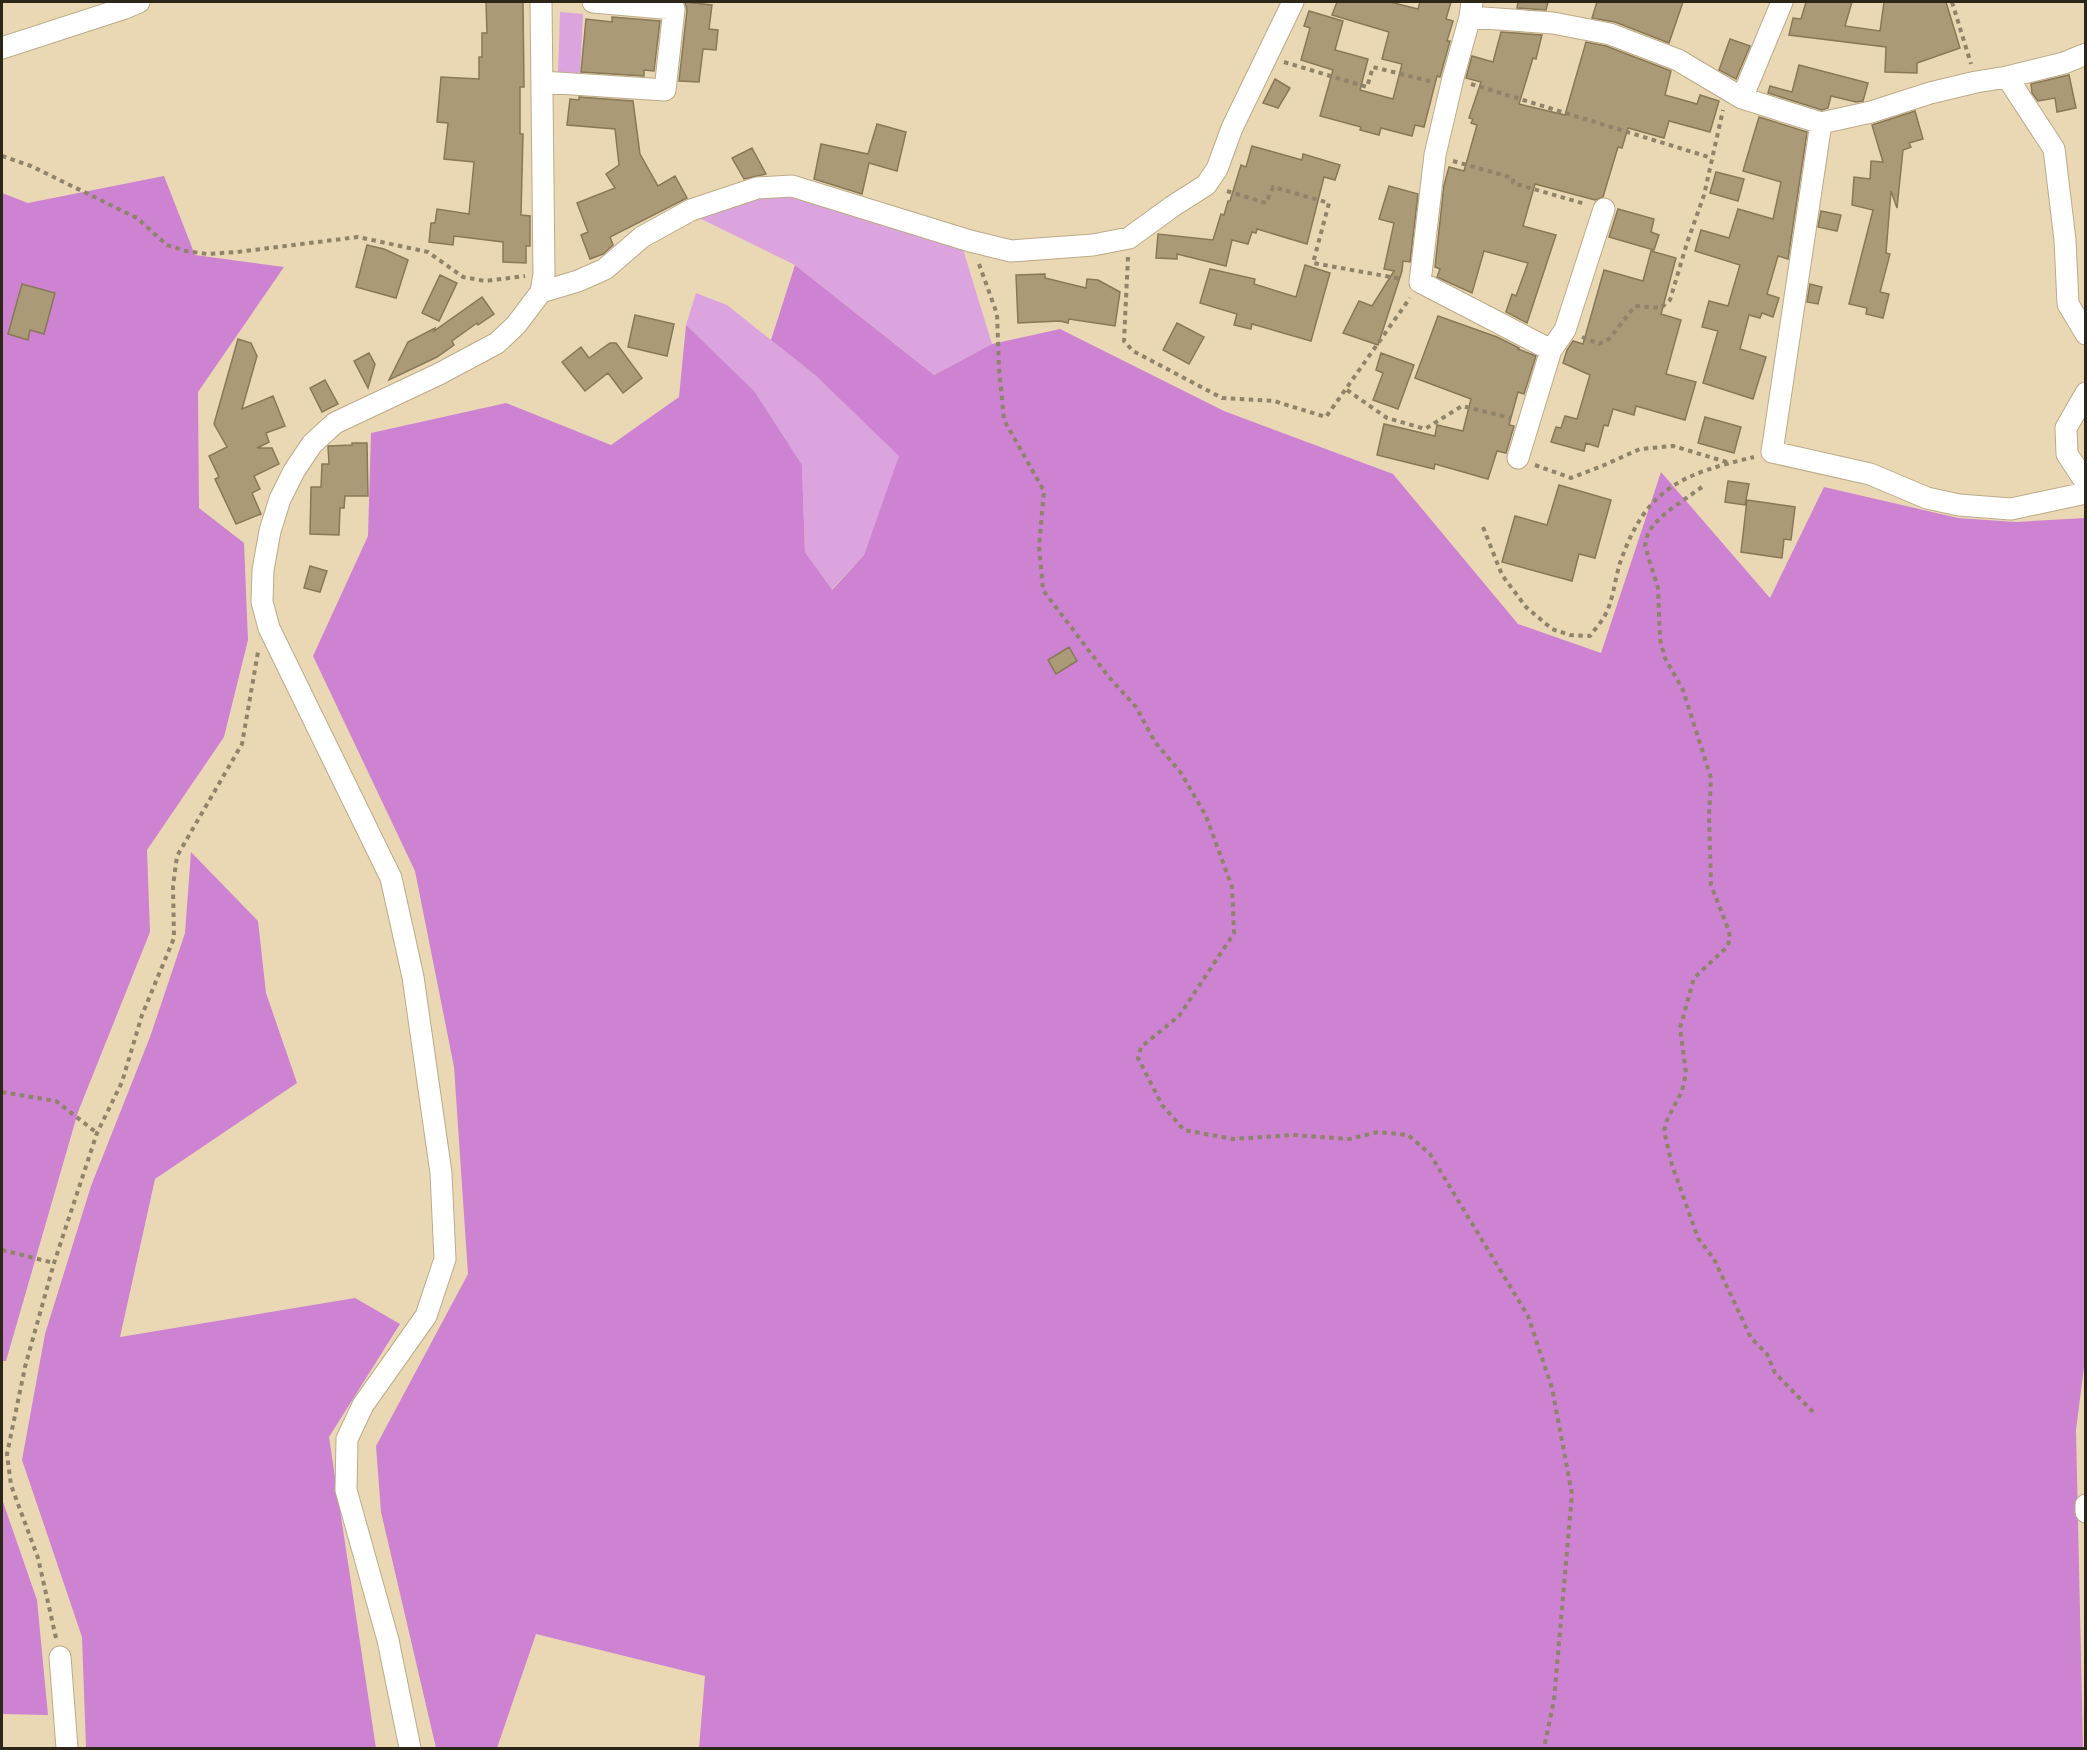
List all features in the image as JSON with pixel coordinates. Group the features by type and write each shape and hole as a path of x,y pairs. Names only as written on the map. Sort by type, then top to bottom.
{"street":[{"path":"2,48 139,2"},
{"path":"410,1749 388,1640 346,1490 347,1439 363,1405 426,1316 445,1259 441,1173 413,977 391,878 269,628 262,602 263,570 270,531 280,499 294,471 312,444 335,423 439,374 497,343 516,325 542,283 541,2"},
{"path":"542,82 665,90 674,9 593,2"},
{"path":"542,283 578,281 605,269 642,237 692,210 757,188 792,186 970,241 1011,251 1092,245 1129,238 1206,185 1217,169 1232,128 1293,2"},
{"path":"1735,93 1782,2"},
{"path":"1551,350 1420,282 1435,155 1471,9 1610,34 1678,60 1735,93 1821,123 1871,112 1930,93 1977,82 2007,78 2064,63 2085,54"},
{"path":"2007,78 2054,149 2065,240 2067,304 2085,334"},
{"path":"1821,123 1772,452 1870,474 1927,498 1959,505 2011,510 2085,494"},
{"path":"1518,458 1551,350 1565,330 1604,209"},
{"path":"2085,393 2066,428 2067,454 2085,483"},
{"path":"2085,1505 2085,1512"},
{"path":"60,1657 67,1749"}],"path":[{"path":"1952,2 1977,82"},
{"path":"1265,57 1367,87 1373,67 1452,82 1712,158"},
{"path":"1565,330 1599,344 1609,339 1635,306 1661,308 1670,300 1704,195 1712,158 1735,93"},
{"path":"1435,155 1513,178 1513,183 1604,209"},
{"path":"2,156 31,166 137,218 167,245 186,251 207,254 237,252 358,237 428,252 463,277 485,282 542,283"},
{"path":"1129,238 1123,329 1124,341 1133,351 1221,398 1274,401 1326,417 1347,390 1420,282 1313,263 1329,203 1273,187 1266,203 1206,185"},
{"path":"970,241 997,314 1004,420 1044,491 1039,546 1043,590 1108,676 1136,707 1155,742 1181,773 1206,816 1232,887 1234,933 1179,1016 1141,1047 1138,1058 1162,1105 1184,1130 1233,1139 1293,1135 1349,1139 1378,1132 1408,1135 1430,1154 1528,1316 1552,1388 1572,1494 1554,1700 1544,1749"},
{"path":"1347,390 1387,418 1425,429 1462,406 1529,422"},
{"path":"1518,458 1571,478 1640,448 1673,446 1730,463"},
{"path":"1483,527 1502,575 1526,608 1552,629 1570,635 1590,636 1605,616 1621,559 1642,514 1656,498 1685,477 1772,452"},
{"path":"1702,487 1654,524 1648,533 1645,546 1658,588 1660,639 1665,658 1683,690 1711,778 1709,816 1711,885 1730,939 1727,947 1694,978 1680,1028 1686,1073 1682,1091 1664,1131 1672,1166 1698,1238 1714,1259 1751,1338 1767,1354 1775,1373 1815,1414"},
{"path":"60,1657 38,1558 11,1485 8,1454 25,1367 54,1263 97,1133 122,1082 142,1015 174,938 173,886 177,856 242,744 260,640 269,628"},
{"path":"2,1092 56,1101 97,1133"},
{"path":"2,1250 54,1263"}],"shaded area":[{"path":"560,12 583,14 580,75 558,74"},
{"path":"164,176 195,255 284,267 198,392 199,508 244,543 248,640 224,737 147,850 150,932 78,1112 6,1361 2,1361 2,193 28,203"},
{"path":"797,195 962,246 992,344 934,375 795,265 693,215 758,196"},
{"path":"795,265 934,375 992,344 1060,329 1224,411 1393,474 1518,624 1601,653 1661,472 1770,598 1824,487 1958,518 2016,522 2085,518 2086,1351 2076,1430 2083,1748 699,1748 705,1676 536,1634 497,1748 436,1748 381,1512 376,1446 468,1274 454,1067 415,871 313,656 368,536 371,433 506,403 611,445 679,397 686,325 754,391 802,465 805,552 832,590 864,555 899,456 815,375 771,340"},
{"path":"696,293 727,305 815,375 900,456 864,555 831,590 805,552 802,465 686,325"},
{"path":"191,852 258,921 266,993 297,1083 155,1179 120,1337 355,1298 400,1324 329,1437 376,1748 86,1748 82,1637 22,1460 45,1334 91,1186 150,1037 185,933"},
{"path":"2,1499 37,1600 48,1715 2,1714"}],"building":[{"path":"486,2 523,2 524,87 520,87 520,134 523,134 521,215 530,216 530,246 526,246 526,263 503,262 503,242 454,236 453,245 429,242 431,223 435,223 437,209 469,214 474,162 444,159 448,123 437,122 441,77 479,79 482,33 487,33"},
{"path":"685,2 712,5 709,29 718,30 716,50 703,49 699,82 679,81 687,10"},
{"path":"1337,2 1390,2 1418,9 1420,2 1451,2 1446,19 1453,21 1440,77 1437,76 1424,127 1415,125 1412,136 1381,128 1379,135 1360,130 1361,127 1320,116 1333,70 1301,60 1310,28 1304,26 1309,11 1343,21 1335,50 1368,59 1360,90 1393,99 1402,64 1382,59 1389,32 1332,15"},
{"path":"1518,2 1548,2 1546,10 1517,8"},
{"path":"1597,2 1683,2 1669,43 1615,22 1592,18"},
{"path":"1806,2 1852,2 1845,26 1880,31 1884,2 1946,2 1960,48 1917,63 1917,73 1885,72 1886,47 1789,35 1793,18 1801,19"},
{"path":"612,17 660,21 654,71 644,70 644,76 581,72 586,19 612,22"},
{"path":"1501,32 1542,35 1536,59 1533,58 1519,104 1565,115 1586,42 1606,46 1671,71 1665,95 1697,104 1700,95 1719,101 1710,132 1669,121 1664,138 1628,128 1622,148 1618,147 1603,197 1595,200 1535,184 1523,226 1556,235 1527,323 1506,312 1512,294 1516,296 1528,263 1484,251 1472,293 1437,277 1440,269 1435,267 1444,185 1449,167 1464,171 1477,125 1471,123 1473,119 1469,118 1481,82 1466,78 1472,56 1493,62"},
{"path":"1730,39 1750,46 1736,79 1719,70"},
{"path":"1799,65 1868,83 1863,101 1856,102 1831,96 1828,108 1822,110 1768,93 1770,86 1792,92"},
{"path":"2069,75 2076,108 2057,112 2055,98 2038,101 2032,93 2031,84"},
{"path":"1275,79 1290,88 1278,108 1263,103"},
{"path":"579,97 633,101 640,154 658,186 675,176 687,198 610,237 613,245 603,254 590,259 581,235 588,232 577,203 615,188 606,174 619,165 615,129 567,125 570,99 579,100"},
{"path":"1915,111 1923,139 1909,143 1911,147 1903,150 1897,208 1891,191 1886,253 1890,254 1880,292 1889,294 1883,318 1866,314 1867,308 1849,304 1873,210 1852,205 1854,177 1870,179 1871,161 1883,162 1872,125"},
{"path":"1759,117 1807,132 1788,259 1778,256 1767,294 1779,298 1773,317 1762,313 1760,318 1749,315 1740,349 1766,357 1753,399 1703,383 1718,331 1702,327 1709,301 1728,306 1740,265 1695,251 1701,230 1729,238 1738,209 1773,219 1781,182 1743,171"},
{"path":"877,124 906,132 897,171 869,163 862,194 814,179 821,144 868,154"},
{"path":"1252,146 1302,160 1303,154 1340,165 1335,180 1324,177 1307,244 1257,229 1256,233 1252,232 1248,244 1232,240 1226,266 1177,254 1177,259 1156,258 1158,234 1213,240 1221,214 1224,215 1228,201 1230,201 1241,165 1246,167"},
{"path":"752,148 766,174 744,179 732,158"},
{"path":"1716,172 1744,179 1738,201 1710,193"},
{"path":"1389,186 1418,194 1410,262 1403,261 1402,271 1378,345 1343,333 1359,301 1372,306 1394,271 1384,269 1394,223 1379,219"},
{"path":"1618,209 1654,219 1651,232 1659,235 1654,250 1609,237"},
{"path":"1821,211 1841,215 1837,231 1818,227"},
{"path":"367,245 384,249 408,260 396,298 356,287"},
{"path":"1651,251 1676,258 1661,314 1681,320 1666,374 1696,382 1685,420 1636,406 1634,415 1613,409 1608,426 1604,425 1598,447 1586,443 1584,451 1551,442 1556,427 1561,428 1565,416 1577,419 1590,375 1563,363 1573,341 1583,344 1604,270 1643,281"},
{"path":"1305,265 1330,273 1311,341 1252,324 1251,329 1234,325 1237,314 1200,303 1210,269 1255,279 1254,284 1296,297"},
{"path":"1045,274 1045,278 1086,288 1087,279 1098,280 1120,292 1115,326 1069,319 1068,323 1060,321 1018,323 1016,275"},
{"path":"440,275 457,283 439,321 422,313"},
{"path":"22,284 55,293 44,334 30,330 28,340 8,334"},
{"path":"1810,284 1822,287 1818,304 1807,302"},
{"path":"482,297 494,314 452,341 454,345 437,357 389,380 408,342 435,328 434,331"},
{"path":"635,315 674,324 667,356 628,347"},
{"path":"1438,316 1497,337 1536,356 1524,394 1518,392 1509,425 1514,426 1506,453 1497,451 1488,479 1435,464 1434,469 1377,455 1384,424 1435,436 1437,425 1463,431 1471,399 1415,378"},
{"path":"1177,323 1204,337 1189,364 1163,350"},
{"path":"238,339 251,343 257,356 242,409 273,396 285,426 266,433 269,442 257,448 272,448 279,464 254,476 260,489 252,493 261,514 236,524 215,479 219,477 209,456 227,447 214,424"},
{"path":"610,343 616,343 642,378 623,393 608,373 585,391 562,362 581,347 589,358"},
{"path":"369,353 375,364 368,388 354,361"},
{"path":"1381,353 1414,365 1398,409 1373,400 1383,373 1376,370"},
{"path":"325,380 338,404 322,412 310,388"},
{"path":"1705,417 1741,427 1734,453 1698,443"},
{"path":"352,443 367,443 368,496 345,496 344,508 340,508 339,535 310,534 311,487 321,487 322,464 329,464 328,446 352,445"},
{"path":"1728,481 1749,484 1745,505 1725,502"},
{"path":"1559,485 1611,500 1595,558 1579,554 1572,581 1502,562 1515,516 1547,525"},
{"path":"1747,500 1795,507 1791,540 1784,539 1782,558 1741,552"},
{"path":"310,566 327,571 320,592 304,588"},
{"path":"1069,647 1077,661 1056,674 1048,660"}]}
